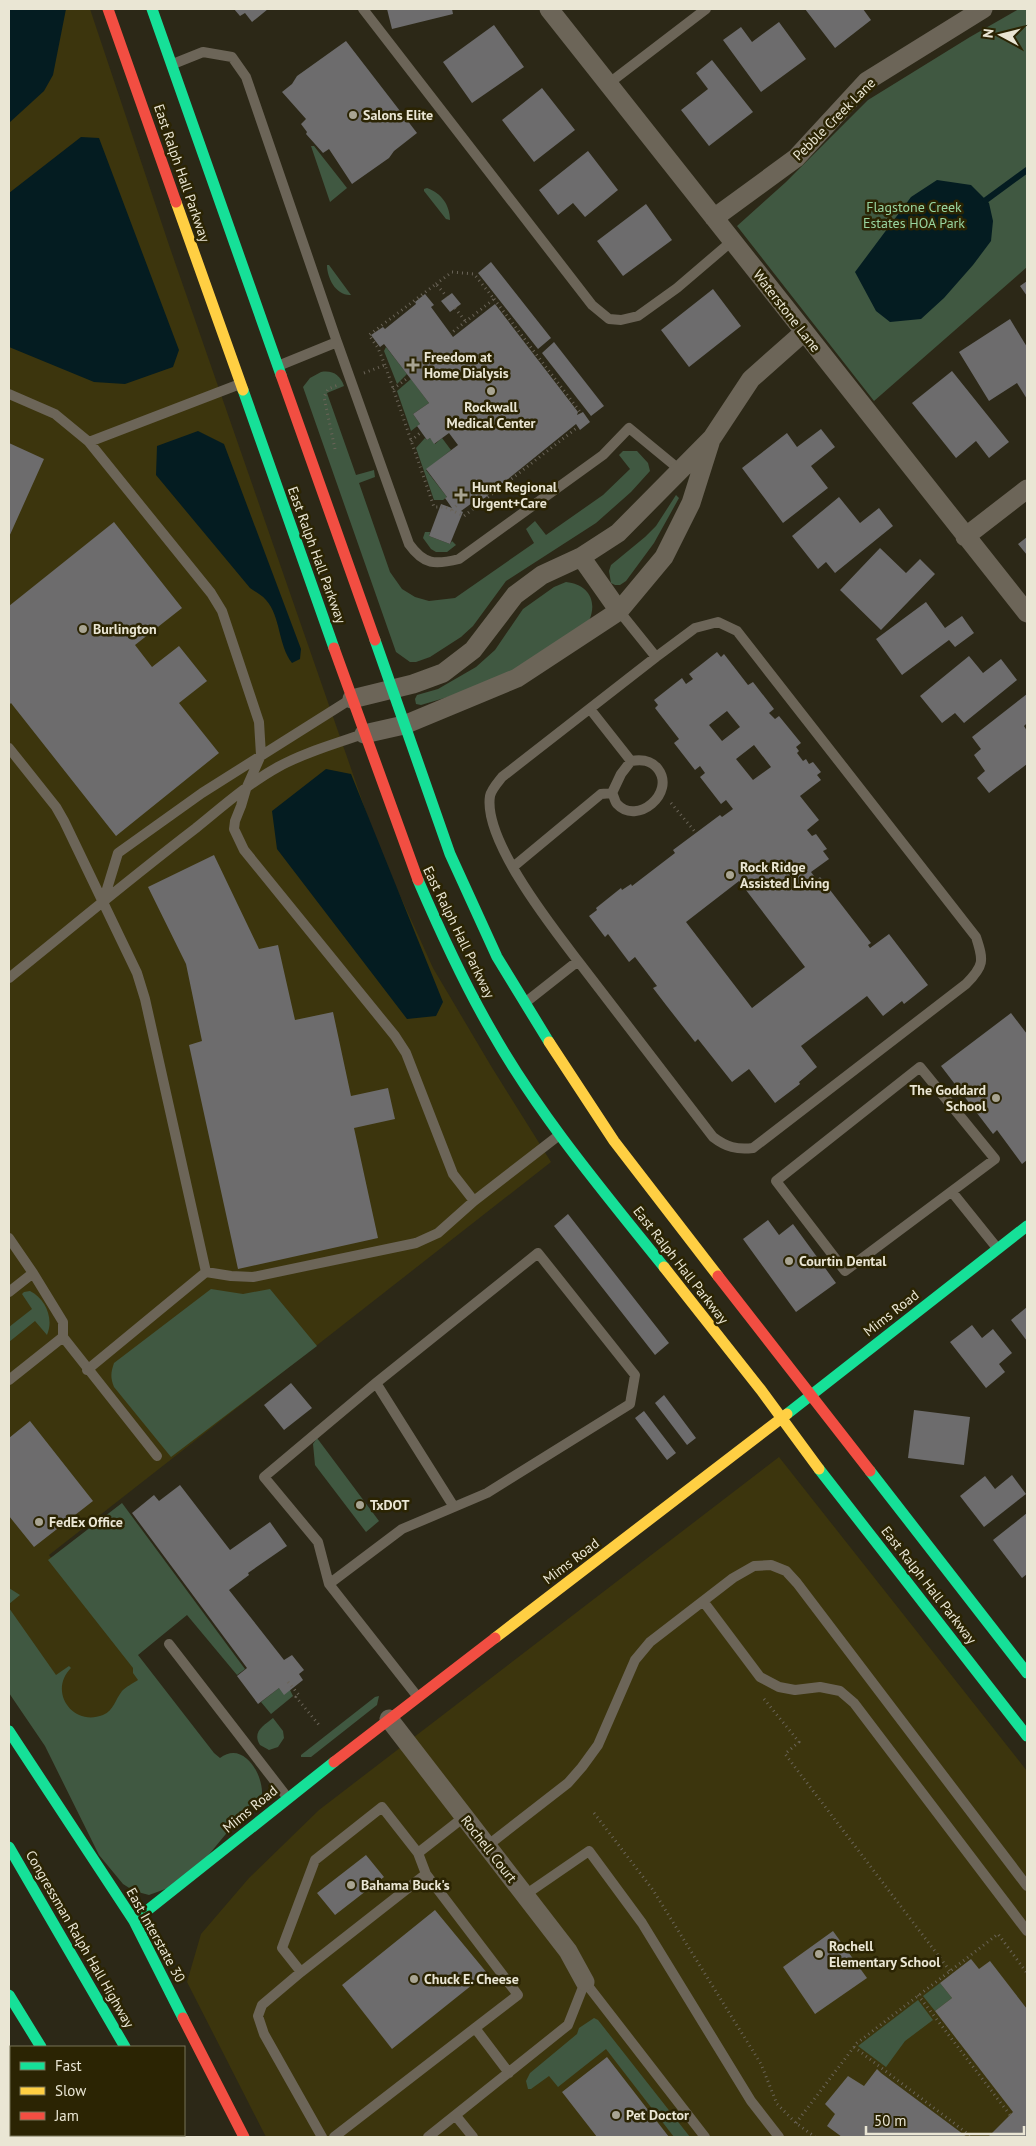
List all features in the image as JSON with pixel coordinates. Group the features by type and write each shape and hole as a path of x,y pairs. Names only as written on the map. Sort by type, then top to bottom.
{"main road":[{"name":"East Ralph Hall Parkway","path":"108,9 409,860 443,938 491,1031 559,1135 1027,1736"},
{"name":"East Ralph Hall Parkway","path":"152,9 450,854 496,957 614,1141 1027,1673"},
{"name":"Mims Road","path":"134,1921 287,1798 1027,1226"},
{"name":"East Interstate 30","path":"9,1731 134,1921 244,2137"},
{"name":"Congressman Ralph Hall Highway","path":"9,1847 124,2046"},
{"path":"9,1995 40,2046"},
{"path":"9,2003 23,2038"}],"street":[{"name":"Waterstone Lane","path":"549,9 1027,613"},
{"name":"Pebble Creek Lane","path":"714,218 796,158 868,81 983,9"},
{"path":"352,699 413,684 443,673 473,650 515,594 542,575 581,557 618,533 712,438 751,379 804,332"},
{"path":"364,734 404,725 517,678 619,612 664,557 691,504 712,438"},
{"path":"965,537 1027,489"},
{"path":"581,557 619,612"},
{"name":"Rochell Court","path":"389,1719 568,1951 585,1982"}],"lane":[{"path":"364,9 586,297 608,320 621,320 638,316 677,288 732,241"},
{"path":"608,84 706,9"},
{"path":"171,65 203,52 232,57 246,77 409,544 417,555 439,564 459,559 603,455 629,428 680,470"},
{"path":"277,366 337,342"},
{"path":"90,442 240,384"},
{"path":"9,394 55,414 90,442 211,593 222,611 260,722 261,755 246,789 234,829 244,850 396,1036 406,1053 453,1174 474,1201"},
{"path":"619,612 656,658"},
{"path":"718,622 737,631 976,937 982,955 979,971 966,984 753,1148 740,1150 722,1144 713,1137 533,901 513,867 491,819 490,795 502,777 590,709 695,628 718,622"},
{"path":"102,903 118,853 202,793 352,699"},
{"path":"590,709 631,761"},
{"path":"9,978 122,885 246,789 278,767 308,752 364,734"},
{"path":"9,748 56,807 137,973 146,999 206,1272"},
{"path":"642,759 654,764 662,775 660,796 651,805 639,810 627,810 617,804 612,793 621,774 631,761 642,759"},
{"path":"513,867 601,794 612,793"},
{"path":"525,1003 578,961"},
{"path":"920,1067 995,1159 952,1192 845,1271 776,1181 920,1067"},
{"path":"87,1370 206,1272 253,1277 416,1244 438,1233 474,1201 559,1135"},
{"path":"952,1192 998,1249"},
{"path":"9,1238 34,1273 63,1322 63,1337 87,1370 157,1456"},
{"path":"328,1584 402,1529 487,1493 630,1404 634,1375 538,1253 376,1383 264,1477 318,1542 328,1584 417,1697"},
{"path":"9,1292 34,1273"},
{"path":"9,1380 63,1337"},
{"path":"376,1383 454,1507"},
{"path":"487,1846 568,1783 582,1767 598,1745 635,1660 650,1642 733,1578 754,1566 771,1565 786,1571 1027,1886"},
{"path":"703,1601 760,1677 779,1686 795,1690 820,1687 840,1691 854,1703 1027,1932"},
{"path":"169,1644 287,1798"},
{"path":"301,1972 282,1948 315,1860 382,1807 418,1853 426,1874 518,1995 334,2137"},
{"path":"418,1853 464,1817"},
{"path":"525,1895 589,1851 642,1923 751,2101 779,2137"},
{"path":"322,2137 264,2034 258,2016 262,2005 426,1874"},
{"path":"428,2137 568,2025 585,1982"},
{"path":"585,1982 704,2137"},
{"path":"475,2028 509,2073"},
{"path":"456,2116 473,2137"}],"path":[{"path":"578,427 464,516 452,510 434,507 385,365 378,348 370,336 452,272 474,274 580,413"},
{"path":"436,284 446,297"},
{"path":"450,334 494,299"},
{"path":"455,308 466,322"},
{"path":"336,454 324,397 325,392 328,389 385,365"},
{"path":"393,389 409,377"},
{"path":"411,441 421,432"},
{"path":"452,510 463,499 464,490"},
{"path":"660,796 674,806 696,833"},
{"path":"288,1682 299,1695 296,1697 319,1726"},
{"path":"761,1697 767,1701 799,1742 785,1754 950,1971"},
{"path":"594,1813 653,1890 761,2064 777,2104 796,2123 815,2137"},
{"path":"796,2123 854,2047 998,1934 1027,1973"},
{"path":"918,1995 1010,2115"},
{"path":"854,2047 972,2137"}],"shaded area":[{"path":"9,9 90,9 170,248 379,849 433,968 551,1162 49,1555 153,1689 60,1758 9,1686"},
{"name":"Rochell Elementary School","path":"779,1457 1027,1771 1027,2137 266,2137 187,1982 201,1934 249,1878 319,1810"}],"green space":[{"name":"Flagstone Creek Estates HOA Park","path":"1019,9 1027,9 1027,267 874,401 737,226 786,182 868,100"},
{"path":"311,146 314,146 347,188 330,202"},
{"path":"427,188 437,193 444,200 450,220 446,219 424,191"},
{"path":"327,265 329,265 351,295 341,293 333,285"},
{"path":"386,347 407,374 397,384 384,351"},
{"path":"321,372 336,374 344,386 327,393 356,475 374,470 375,477 359,483 390,572 402,589 415,597 429,601 455,598 534,543 526,529 535,521 546,535 603,495 630,469 619,455 623,451 637,451 648,463 650,471 631,492 596,523 506,581 473,626 461,637 430,657 410,662 396,652 303,387 310,378"},
{"path":"411,379 429,403 413,414 420,424 411,431 397,391"},
{"path":"425,438 427,440 430,438 435,444 442,438 451,450 426,470 447,497 443,500 434,500 416,448"},
{"path":"676,495 679,498 654,543 626,581 620,585 611,583 609,571 611,565 656,526"},
{"path":"425,532 430,532 429,536 450,544 452,541 456,545 447,552 436,552 431,549 423,538"},
{"path":"566,582 580,586 589,595 592,607 589,621 509,673 458,694 421,705 416,704 415,699 417,695 438,689 476,667 495,650 523,609 554,587"},
{"path":"211,1289 243,1294 270,1289 317,1346 171,1457 114,1387 111,1377 112,1369 114,1363"},
{"path":"30,1291 40,1299 47,1310 50,1322 47,1335 35,1321 9,1342 9,1327 32,1309 22,1294"},
{"path":"317,1438 379,1521 366,1532 315,1465 313,1444"},
{"path":"122,1503 245,1669 237,1675 187,1615 138,1655 214,1753 220,1758 236,1753 244,1756 250,1762 259,1777 262,1794 249,1806 187,1881 149,1895 134,1891 123,1884 99,1855 45,1746 9,1693 9,1608 56,1675 69,1666 71,1668 64,1677 62,1687 67,1705 73,1711 82,1716 103,1715 112,1708 122,1691 138,1680 133,1673 133,1668 48,1560"},
{"path":"9,1588 20,1595 9,1604"},
{"path":"279,1688 290,1690 293,1696 271,1714 261,1702"},
{"path":"379,1696 377,1705 311,1757 301,1757 301,1755 375,1697"},
{"path":"273,1718 283,1731 284,1738 278,1747 269,1750 260,1745 257,1736 260,1730"},
{"path":"940,1983 952,1998 935,2011 923,1996"},
{"path":"918,2000 933,2020 905,2041 886,2067 858,2046"},
{"path":"594,2018 598,2020 690,2137 674,2137 606,2049 558,2087 549,2076 531,2089 528,2089 526,2081 530,2073 577,2034 579,2028"}],"water":[{"path":"9,9 66,9 53,75 44,91 9,123"},
{"path":"81,137 99,138 179,350 173,367 125,384 94,382 9,347 9,193"},
{"path":"937,180 971,185 989,203 993,221 991,241 944,298 921,319 890,322 876,311 855,272 911,197"},
{"path":"198,431 224,444 301,649 300,659 292,663 284,648 274,614 266,600 250,588 156,475 157,446"},
{"path":"326,769 351,774 443,1002 436,1016 407,1019 277,849 272,811"}],"building":[{"path":"234,9 268,9 252,22 245,13 240,16"},
{"path":"387,9 452,9 453,14 392,29"},
{"path":"805,9 863,9 871,20 835,48"},
{"path":"779,22 806,59 761,92 723,40 741,27 752,42"},
{"path":"494,25 524,67 472,103 443,62"},
{"name":"Salons Elite","path":"346,41 417,133 394,151 389,158 352,184 329,149 323,153 306,134 307,132 301,124 306,119 282,92 292,84 297,76"},
{"path":"712,60 753,112 709,146 681,110 708,89 696,73"},
{"path":"542,88 575,130 534,162 502,120"},
{"path":"588,151 618,190 585,217 573,203 558,215 539,190"},
{"path":"646,204 672,240 623,276 597,241"},
{"path":"491,262 551,338 538,349 478,273"},
{"path":"1027,281 1027,296 1020,286"},
{"path":"713,289 741,326 689,367 661,330"},
{"path":"452,293 461,304 450,312 441,301"},
{"name":"Rockwall Medical Center","path":"425,294 434,305 431,307 453,337 495,304 578,412 577,415 583,412 590,422 580,430 576,424 481,501 479,498 461,511 463,512 450,544 429,536 441,504 452,508 445,498 447,497 426,469 458,445 449,433 434,444 430,438 427,440 417,426 420,424 413,414 429,403 384,344 380,347 371,335 383,327 385,329 416,304 415,302"},
{"path":"1010,319 1027,347 1027,399 1017,383 989,401 959,352"},
{"path":"554,342 604,406 591,416 542,353"},
{"path":"952,371 1009,442 989,458 976,441 956,458 912,403"},
{"path":"821,429 835,447 811,466 828,488 783,523 742,468 787,433 797,447"},
{"path":"9,443 44,459 9,537"},
{"path":"839,497 860,523 879,508 893,526 835,573 826,562 818,569 792,536"},
{"path":"114,522 182,608 135,645 152,667 179,646 207,681 179,703 219,753 116,836 11,703 9,705 9,606"},
{"path":"1027,537 1027,555 1018,544"},
{"path":"880,548 906,573 920,559 935,574 881,630 840,590"},
{"path":"926,602 945,628 962,616 974,633 955,647 949,640 902,675 876,639"},
{"name":"Rock Ridge Assisted Living","path":"717,652 721,657 724,654 748,685 753,682 774,709 769,713 775,719 779,716 801,743 796,747 799,751 797,753 803,761 806,759 809,764 813,762 821,772 817,775 821,780 800,796 819,820 807,830 812,836 816,834 827,849 823,851 829,859 811,872 817,880 820,877 871,943 868,945 870,948 889,934 928,985 904,1004 902,1001 883,1016 867,996 801,1046 817,1067 799,1082 800,1084 775,1103 749,1069 732,1082 698,1039 695,1042 666,1005 653,988 657,986 635,957 629,962 608,934 605,937 589,916 621,888 622,890 631,884 632,886 675,853 673,850 720,815 722,817 733,809 726,800 721,804 700,777 705,773 700,766 695,770 674,743 679,739 655,708 658,705 654,700 682,678 686,684 693,679 689,674","holes":["727,711 740,727 722,741 709,725","754,745 771,767 753,780 736,759","739,881 805,967 752,1008 686,922"]},
{"path":"969,656 983,673 1001,659 1017,680 964,723 955,713 942,723 920,696"},
{"path":"1027,694 1027,723 1024,726 1027,731 1027,764 989,793 977,778 985,771 974,755 981,749 972,737"},
{"path":"214,855 259,949 278,945 295,1020 333,1012 351,1096 388,1088 395,1119 354,1128 378,1238 238,1269 189,1045 202,1041 186,964 148,887"},
{"name":"The Goddard School","path":"1011,1013 1027,1034 1027,1160 1022,1164 997,1130 993,1134 941,1066"},
{"path":"568,1214 669,1343 655,1355 554,1226"},
{"name":"Courtin Dental","path":"768,1220 779,1235 793,1224 836,1283 796,1312 743,1239"},
{"path":"1027,1307 1027,1341 1011,1320"},
{"path":"972,1325 982,1338 993,1329 1012,1353 999,1364 1005,1372 986,1388 950,1342"},
{"path":"291,1383 312,1408 284,1430 264,1405"},
{"path":"664,1395 696,1438 687,1445 655,1403"},
{"path":"914,1410 970,1417 964,1465 908,1458"},
{"path":"644,1411 676,1453 667,1460 635,1418"},
{"path":"30,1421 93,1501 34,1547 9,1516 9,1438"},
{"path":"1012,1475 1026,1494 984,1527 960,1496 985,1476 995,1489"},
{"path":"180,1485 230,1550 270,1522 287,1546 248,1573 249,1575 229,1590 284,1660 292,1655 304,1670 299,1674 303,1680 284,1695 279,1688 258,1704 237,1676 247,1668 132,1513 154,1495 159,1501"},
{"path":"1027,1513 1027,1574 1022,1578 993,1540"},
{"name":"Bahama Buck's","path":"366,1855 384,1877 335,1915 317,1893"},
{"name":"Chuck E. Cheese","path":"435,1910 487,1973 392,2049 342,1985"},
{"path":"833,1931 867,1978 815,2014 783,1967"},
{"path":"971,1959 979,1969 990,1961 1027,2009 1027,2137 988,2137 1013,2112 935,2011 952,1998 940,1983"},
{"name":"Pet Doctor","path":"607,2057 669,2137 597,2137 562,2092"},
{"path":"877,2069 967,2137 842,2137 827,2126 835,2114 825,2104 848,2076 864,2086"}],"waterway":[{"path":"986,200 1027,170"}],"traffic: fast":[{"path":"152,9 281,375"},
{"path":"243,390 334,648"},
{"path":"375,640 450,854 497,957 549,1042"},
{"path":"418,880 461,975 510,1061 573,1152 664,1267"},
{"path":"787,1414 1027,1226"},
{"path":"819,1469 1027,1736"},
{"path":"870,1471 1027,1673"},
{"path":"9,1731 134,1921 183,2018"},
{"path":"134,1921 334,1762"},
{"path":"9,1847 124,2046"},
{"path":"9,1995 40,2046"}],"traffic: slow":[{"path":"176,202 243,390"},
{"path":"549,1042 614,1141 718,1276"},
{"path":"664,1267 761,1390 819,1469"},
{"path":"495,1638 787,1414"}],"traffic: jam":[{"path":"108,9 176,202"},
{"path":"281,375 375,640"},
{"path":"334,648 418,880"},
{"path":"718,1276 870,1471"},
{"path":"334,1762 495,1638"},
{"path":"183,2018 244,2137"}],"place":[{"name":"Salons Elite","path":"353,115"},
{"name":"Freedom at Home Dialysis","path":"413,365"},
{"name":"Rockwall Medical Center","path":"491,391"},
{"name":"Hunt Regional Urgent+Care","path":"461,495"},
{"name":"Burlington","path":"83,629"},
{"name":"Rock Ridge Assisted Living","path":"730,875"},
{"name":"The Goddard School","path":"996,1098"},
{"name":"Courtin Dental","path":"789,1261"},
{"name":"TxDOT","path":"360,1505"},
{"name":"FedEx Office","path":"39,1522"},
{"name":"Bahama Buck's","path":"351,1885"},
{"name":"Rochell Elementary School","path":"819,1954"},
{"name":"Chuck E. Cheese","path":"414,1979"},
{"name":"Pet Doctor","path":"616,2115"}]}
